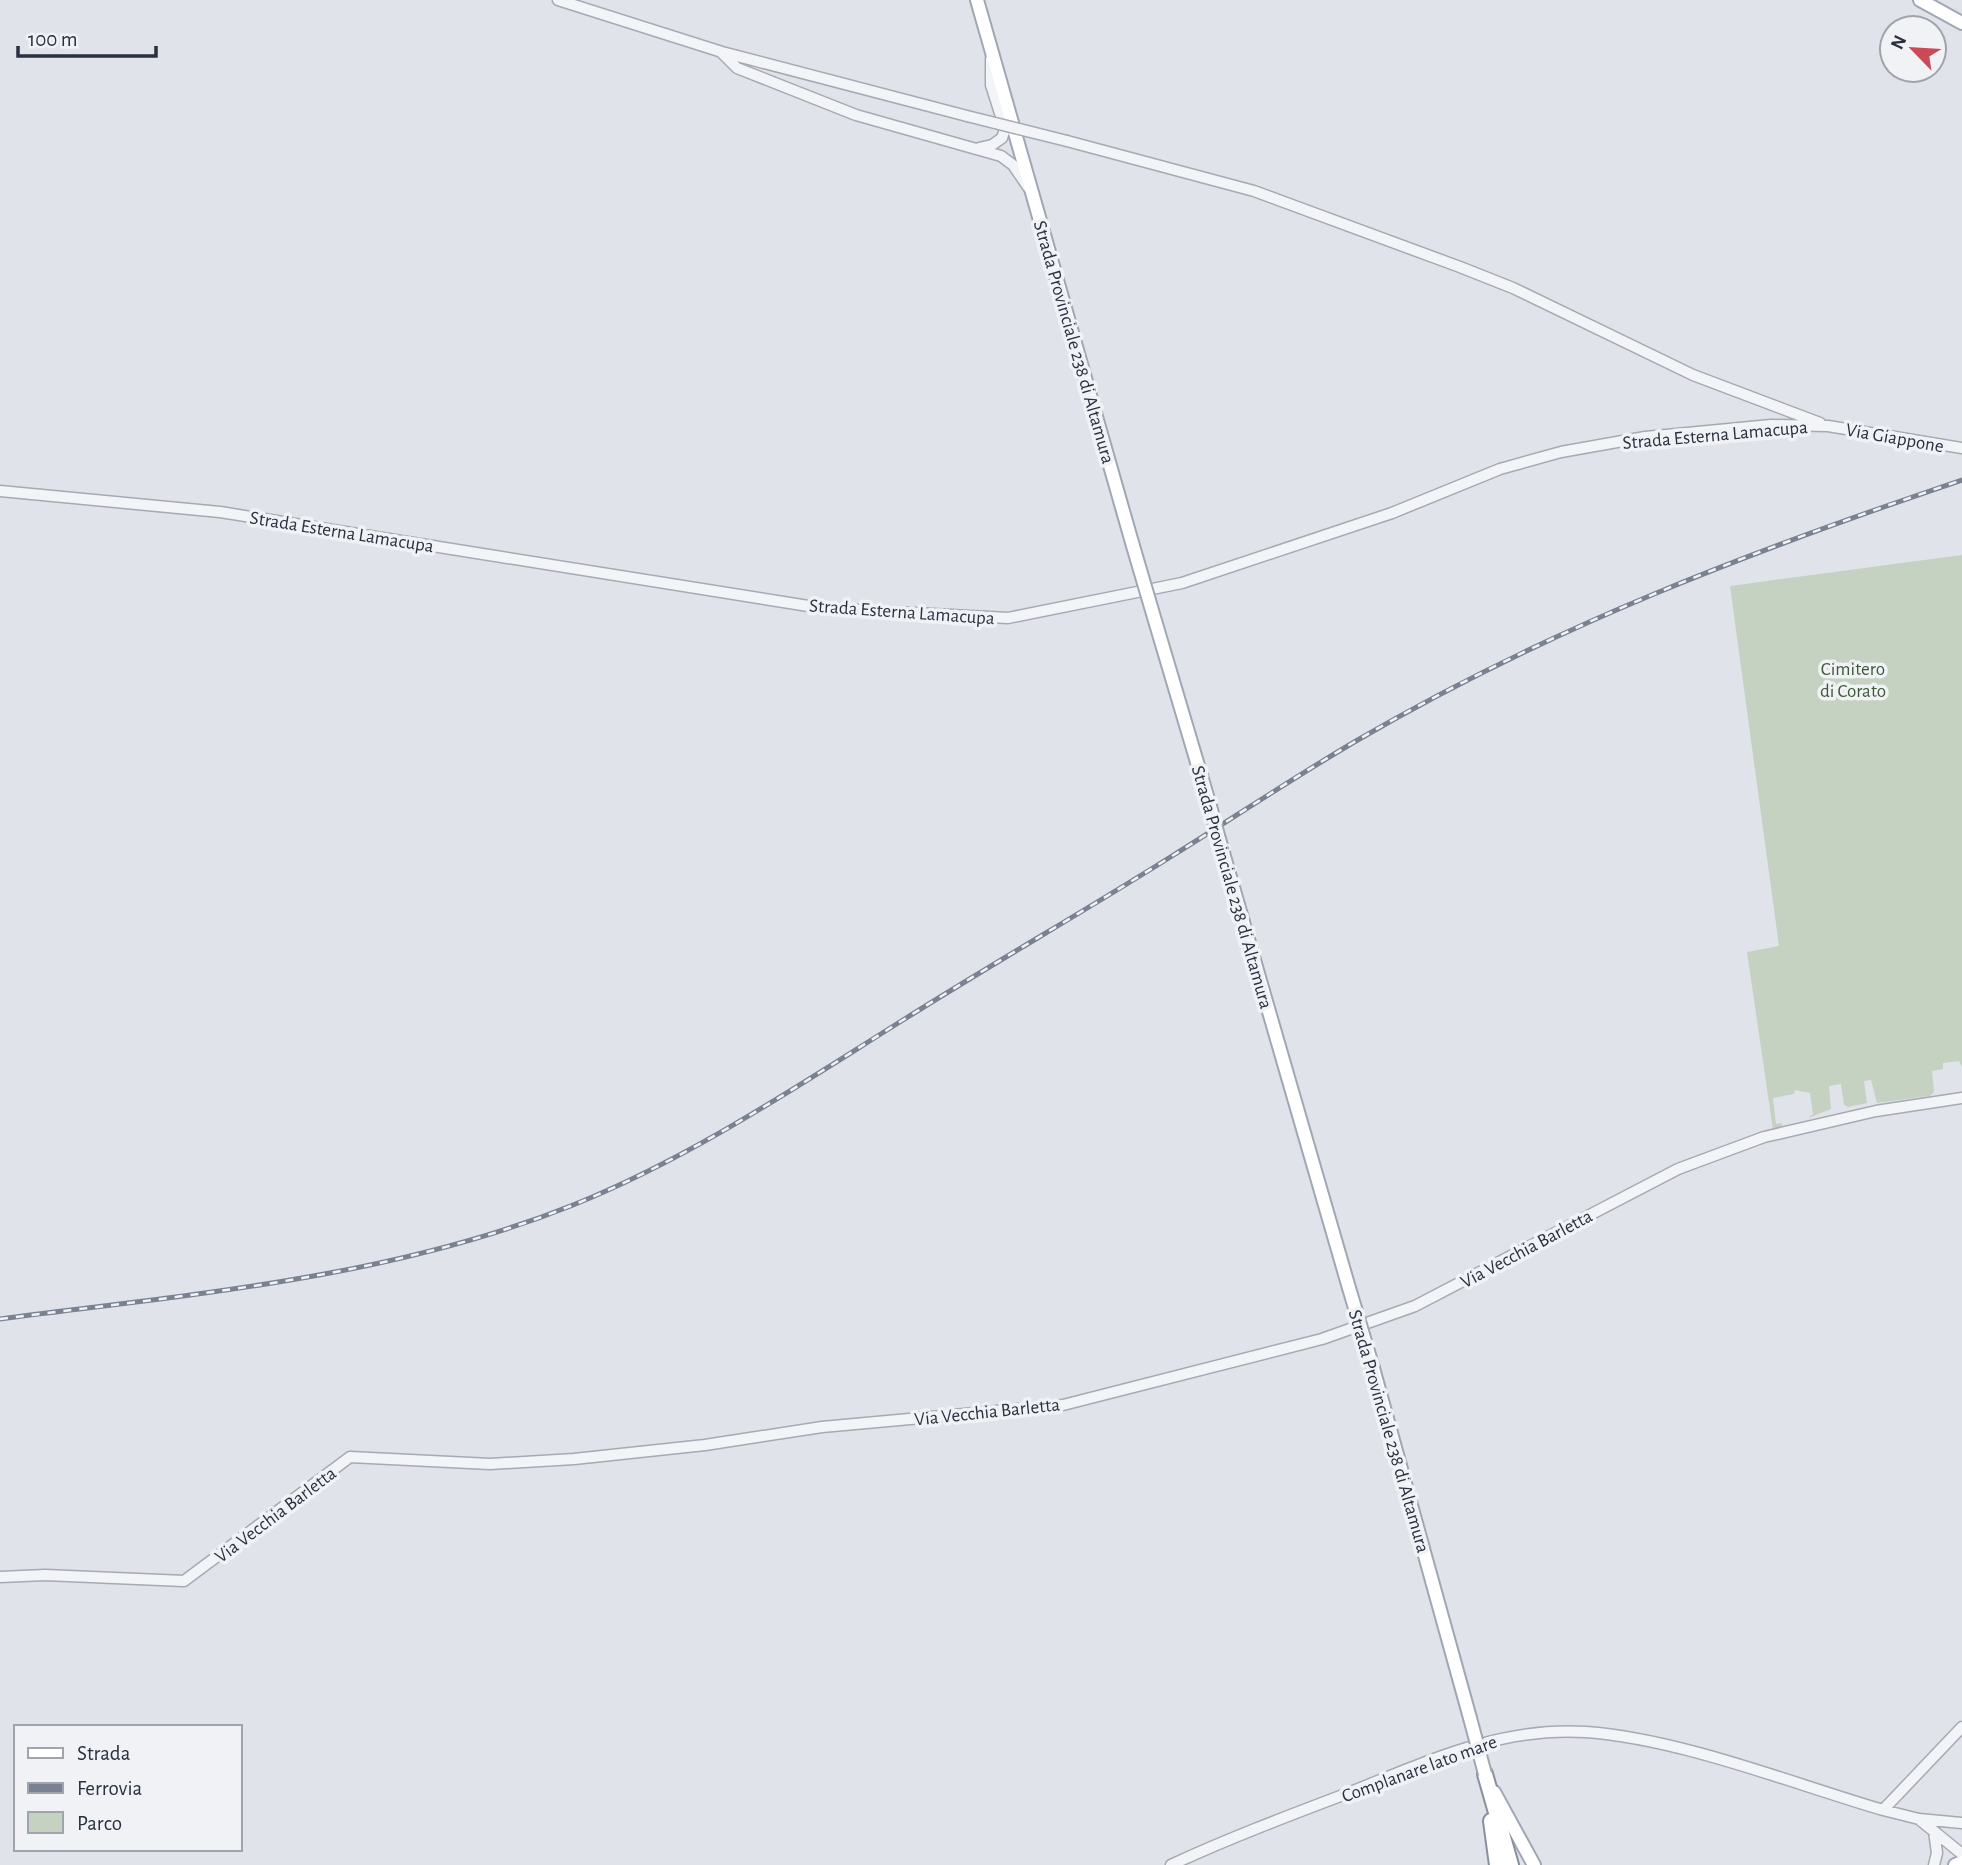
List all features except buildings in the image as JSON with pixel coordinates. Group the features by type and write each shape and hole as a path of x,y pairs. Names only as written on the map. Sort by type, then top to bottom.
{"highway":[{"path":"1485,1774 1497,1865"},
{"path":"1485,1774 1511,1865"}],"main road":[{"name":"Strada Provinciale 238 di Altamura","path":"977,0 1373,1368 1485,1774 1534,1865"},
{"path":"1920,0 1962,23"},
{"path":"1955,1865 1962,1862"}],"street":[{"path":"558,0 722,52 1254,191 1513,288 1693,375 1828,426"},
{"path":"722,52 737,68 844,110 926,138 1001,156 1013,165 1034,196"},
{"path":"976,149 992,145 1002,138 1005,129 991,85 991,55"},
{"name":"Strada Esterna Lamacupa","path":"0,491 220,512 821,608 1008,618 1182,583 1392,513 1487,473 1561,452 1645,437 1770,425 1828,426"},
{"name":"Via Giappone","path":"1828,426 1962,449"},
{"name":"Via Vecchia Barletta","path":"0,1577 45,1575 184,1581 350,1457 490,1464 574,1460 822,1427 1063,1405 1322,1339 1415,1306 1678,1169 1764,1137 1876,1111 1960,1102"},
{"path":"1883,1810 1962,1727"},
{"name":"Complanare lato mare","path":"1171,1865 1453,1752 1507,1736 1545,1732 1610,1735 1660,1744 1883,1810 1919,1819 1957,1823"},
{"path":"1919,1819 1962,1854"},
{"path":"1957,1823 1962,1831"},
{"path":"1934,1830 1934,1865"}],"green space":[{"name":"Cimitero di Corato","path":"1962,555 1962,1067 1959,1061 1943,1063 1943,1069 1932,1071 1934,1092 1930,1096 1877,1103 1871,1080 1864,1081 1867,1103 1848,1107 1844,1105 1841,1084 1829,1086 1831,1109 1808,1118 1813,1114 1810,1093 1795,1090 1794,1094 1773,1098 1776,1124 1782,1123 1782,1127 1773,1130 1747,952 1779,946 1730,586"}],"railway":[{"path":"0,1319 218,1291 363,1267 504,1230 573,1205 659,1166 742,1120 1333,755 1429,700 1577,627 1652,595 1805,535 1962,480"}]}
